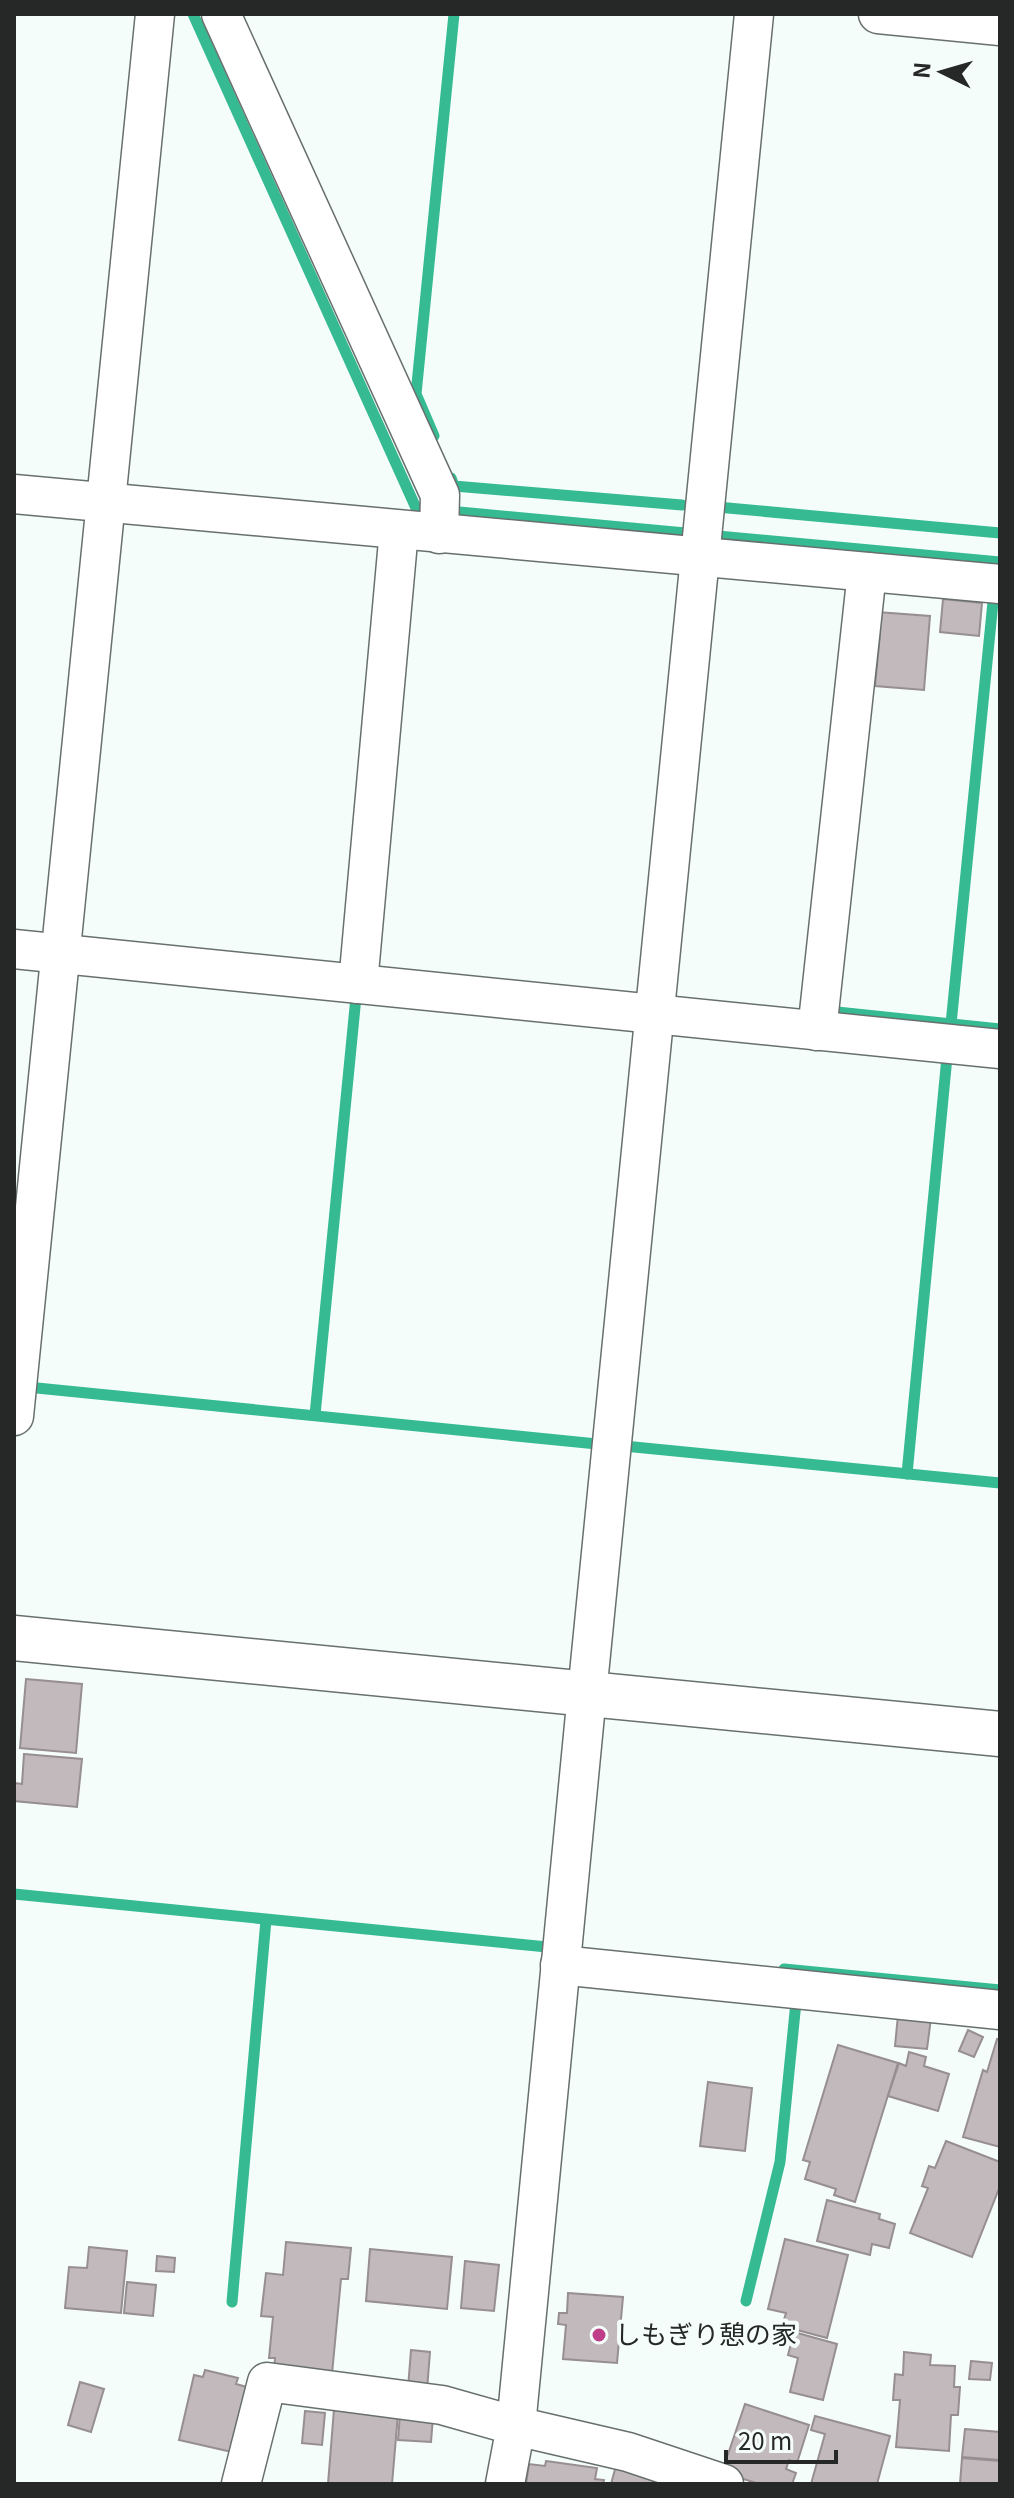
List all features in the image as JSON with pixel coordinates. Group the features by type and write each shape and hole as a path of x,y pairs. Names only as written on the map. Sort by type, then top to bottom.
{"street":[{"path":"14,1416 155,14"},
{"path":"221,14 439,517"},
{"path":"505,2484 516,2426 754,14"},
{"path":"878,14 1000,26"},
{"path":"14,494 399,530 439,517 702,542 867,572 1000,584"},
{"path":"358,984 399,530"},
{"path":"817,1031 867,572"},
{"path":"14,949 1000,1049"},
{"path":"14,1638 1000,1734"},
{"path":"560,1965 1000,2010"},
{"path":"241,2484 267,2382 442,2405 628,2452 724,2484"}],"building":[{"path":"943,599 982,603 979,636 940,632"},
{"path":"877,612 930,616 924,690 875,686 880,634 875,634"},
{"path":"26,1679 82,1684 76,1753 20,1748"},
{"path":"24,1754 82,1759 77,1807 14,1801 14,1783 22,1784"},
{"path":"898,2015 931,2018 927,2049 895,2046"},
{"path":"968,2030 983,2037 974,2057 959,2051"},
{"path":"997,2039 1000,2040 1000,2147 963,2137 983,2070 987,2072"},
{"path":"838,2045 898,2063 855,2202 834,2195 836,2189 805,2179 810,2162 803,2160"},
{"path":"909,2052 926,2057 924,2066 949,2074 938,2111 888,2096 899,2063 906,2066"},
{"path":"708,2082 752,2088 745,2151 700,2146"},
{"path":"946,2141 1000,2162 1000,2186 972,2257 910,2233 928,2188 922,2186 929,2166 935,2168"},
{"path":"827,2200 880,2214 879,2219 895,2224 889,2248 872,2244 870,2255 817,2241"},
{"path":"785,2239 848,2255 827,2338 782,2326 786,2313 768,2309"},
{"path":"286,2242 351,2248 348,2279 341,2279 332,2374 274,2369 275,2358 269,2358 273,2317 261,2316 266,2273 283,2275"},
{"path":"89,2247 127,2251 121,2313 65,2308 69,2267 87,2268"},
{"path":"370,2249 452,2257 447,2309 366,2301"},
{"path":"157,2256 175,2258 174,2272 156,2271"},
{"path":"465,2261 499,2265 494,2311 461,2308"},
{"path":"127,2282 156,2285 153,2316 124,2313"},
{"path":"568,2293 623,2297 617,2363 563,2359 566,2325 558,2324 559,2313 567,2313"},
{"path":"794,2332 837,2344 823,2400 790,2392 798,2358 788,2355"},
{"path":"411,2350 430,2352 427,2390 408,2388"},
{"path":"904,2352 931,2355 930,2365 955,2366 954,2387 960,2387 958,2415 951,2415 949,2451 896,2447 900,2400 893,2400 895,2374 903,2375"},
{"path":"971,2361 992,2363 990,2380 969,2379"},
{"path":"205,2370 238,2378 236,2384 247,2387 232,2452 179,2440 194,2375 203,2377"},
{"path":"80,2382 104,2389 91,2432 68,2425"},
{"path":"745,2404 809,2425 797,2463 789,2460 786,2469 796,2473 792,2484 759,2484 722,2472"},
{"path":"334,2409 398,2414 392,2484 328,2484"},
{"path":"305,2411 325,2413 322,2445 302,2443"},
{"path":"400,2414 433,2417 431,2442 398,2440"},
{"path":"815,2416 890,2436 877,2484 811,2484 825,2434 811,2430"},
{"path":"965,2429 1000,2432 1000,2460 962,2457"},
{"path":"962,2458 1000,2461 1000,2484 960,2484"},
{"path":"546,2461 597,2468 595,2479 604,2480 603,2484 526,2484 529,2464 545,2466"},
{"path":"617,2462 665,2476 662,2484 611,2484"}],"waterway":[{"path":"193,14 416,508 1000,562"},
{"path":"434,436 416,394 454,14"},
{"path":"451,478 454,486 682,505"},
{"path":"717,507 1000,533"},
{"path":"951,1024 993,602"},
{"path":"315,1415 356,997"},
{"path":"837,1012 1000,1029"},
{"path":"907,1474 947,1057"},
{"path":"37,1388 597,1444"},
{"path":"624,1446 1000,1483"},
{"path":"14,1894 547,1947"},
{"path":"232,2302 266,1920"},
{"path":"784,1969 1000,1990"},
{"path":"746,2301 780,2162 796,2002"}],"place":[{"name":"しもぎり憩の家","path":"599,2335"}]}
